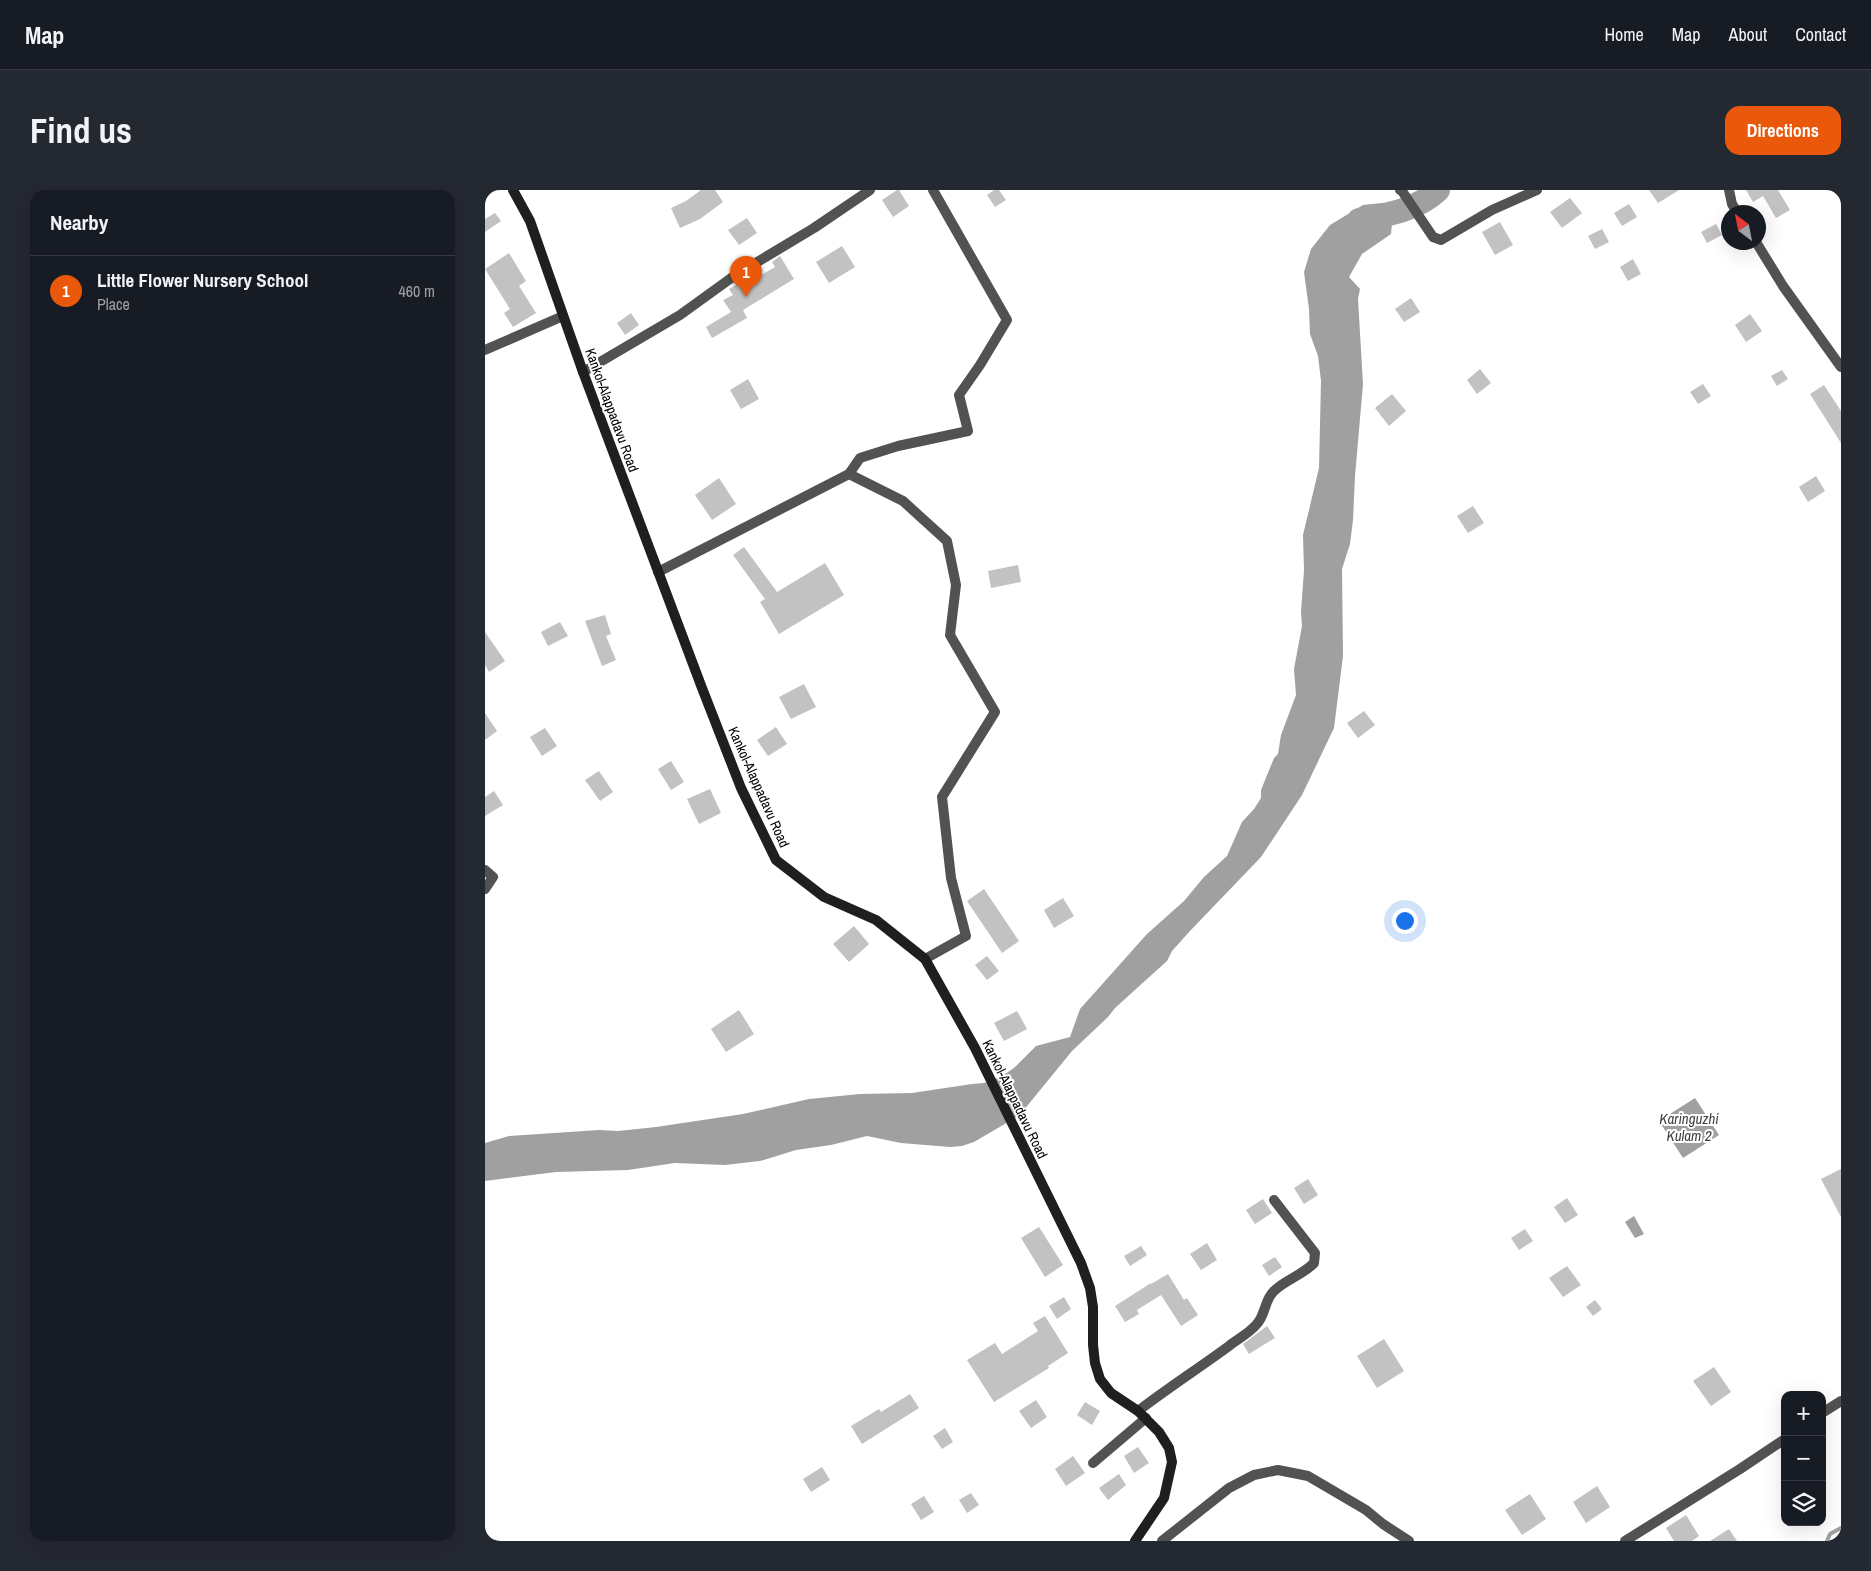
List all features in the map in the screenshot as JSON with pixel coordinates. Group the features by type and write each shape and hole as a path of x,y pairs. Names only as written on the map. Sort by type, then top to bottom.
{"main road":[{"name":"Kankol-Alappadavu Road","path":"513,190 530,221 583,372 741,788 776,860 824,897 876,920 925,959 975,1048 1081,1263 1090,1288 1093,1307 1093,1345 1095,1363 1100,1379 1111,1393 1142,1415 1159,1432 1169,1448 1172,1462 1164,1498 1135,1541"}],"street":[{"path":"583,372 680,315 734,276 814,228 870,190"},
{"path":"658,572 849,474 860,458 898,446 968,431 959,395 980,365 1007,320 933,190"},
{"path":"1400,190 1433,236 1441,240 1492,210 1537,190"},
{"path":"1729,190 1733,205"},
{"path":"1761,250 1783,286 1841,367"},
{"path":"485,350 563,316"},
{"path":"849,474 903,501 947,541 956,585 950,635 995,712 942,797 951,878 966,936 925,959"},
{"path":"485,870 493,878 485,889"},
{"path":"1093,1463 1173,1384 1208,1361 1257,1324 1264,1313 1272,1292 1294,1276 1308,1270 1315,1262 1315,1253 1274,1200"},
{"path":"1826,1410 1841,1401"},
{"path":"1625,1541 1781,1442"},
{"path":"1162,1541 1229,1488 1254,1475 1278,1470 1309,1476 1366,1510 1409,1541"}],"water":[{"path":"1382,203 1387,206 1392,223 1391,234 1362,254 1349,277 1360,289 1358,299 1363,384 1353,520 1350,544 1342,569 1343,656 1334,728 1302,795 1261,857 1190,931 1172,951 1167,961 1115,1008 1072,1051 1023,1111 1015,1118 974,1142 962,1146 950,1147 901,1143 867,1136 831,1145 796,1150 760,1161 725,1165 675,1163 628,1170 556,1172 485,1181 485,1143 509,1136 599,1130 618,1131 656,1127 743,1114 809,1099 860,1094 912,1093 984,1083 1002,1076 1014,1068 1036,1046 1070,1037 1080,1009 1147,934 1184,901 1204,877 1227,856 1242,822 1261,798 1261,790 1274,758 1278,754 1281,735 1296,695 1294,669 1302,626 1303,535 1319,468 1321,381 1318,356 1310,334 1304,272 1311,249 1330,225 1363,205"},
{"name":"Karinguzhi Kulam 2","path":"1695,1098 1719,1135 1683,1158 1659,1121"},
{"path":"1634,1216 1644,1234 1635,1238 1625,1222"}],"building":[{"path":"701,190 715,190 723,202 700,219 680,228 671,208 686,201"},
{"path":"899,190 909,206 893,217 882,200"},
{"path":"994,190 999,190 1006,200 995,207 987,195"},
{"path":"1649,190 1679,190 1658,203"},
{"path":"1746,190 1778,190 1790,210 1776,218 1763,196 1753,202"},
{"path":"1570,198 1582,213 1562,228 1550,212"},
{"path":"1629,204 1637,217 1622,226 1614,213"},
{"path":"495,213 501,221 485,232 485,219"},
{"path":"747,218 757,233 739,245 728,230"},
{"path":"1500,222 1513,245 1495,255 1482,232"},
{"path":"1716,224 1721,236 1707,243 1701,232"},
{"path":"1602,229 1609,242 1595,249 1588,236"},
{"path":"842,246 855,267 829,283 816,262"},
{"path":"509,253 526,281 519,286 536,313 513,327 504,313 510,309 485,269"},
{"path":"780,256 794,279 743,310 747,318 712,338 706,327 731,312 723,300 733,295 729,289 752,276 754,279 775,267 772,262"},
{"path":"1633,259 1641,274 1628,281 1620,267"},
{"path":"1411,298 1420,312 1404,322 1395,309"},
{"path":"631,313 639,325 625,335 617,323"},
{"path":"1750,314 1762,331 1746,342 1735,325"},
{"path":"1480,369 1491,383 1477,394 1467,380"},
{"path":"1782,370 1788,379 1777,386 1771,376"},
{"path":"748,379 759,399 741,409 730,390"},
{"path":"1703,384 1711,396 1698,404 1690,392"},
{"path":"1824,385 1841,411 1841,443 1810,394"},
{"path":"1392,394 1406,411 1389,426 1375,408"},
{"path":"1816,476 1825,491 1808,502 1799,487"},
{"path":"719,478 736,504 712,520 695,495"},
{"path":"1473,506 1484,523 1468,533 1457,516"},
{"path":"744,547 777,592 825,563 844,595 779,634 760,602 765,599 733,555"},
{"path":"1018,565 1021,582 991,588 988,571"},
{"path":"605,615 611,634 606,636 616,660 602,666 585,621"},
{"path":"560,622 568,636 548,646 541,632"},
{"path":"485,632 505,661 489,672 485,665"},
{"path":"804,684 816,707 791,719 779,697"},
{"path":"1364,711 1375,725 1358,738 1347,723"},
{"path":"485,713 497,731 485,740"},
{"path":"776,727 787,744 768,756 757,740"},
{"path":"545,728 557,746 542,756 530,737"},
{"path":"671,761 684,782 671,790 658,769"},
{"path":"599,771 613,792 600,801 585,780"},
{"path":"710,789 721,813 699,824 687,799"},
{"path":"494,791 503,805 485,816 485,797"},
{"path":"984,889 1019,941 1002,953 967,901"},
{"path":"1063,898 1074,916 1054,928 1044,910"},
{"path":"854,926 869,944 849,962 833,944"},
{"path":"987,956 999,971 987,980 975,965"},
{"path":"739,1010 754,1034 726,1052 711,1029"},
{"path":"1017,1011 1027,1029 1004,1041 994,1023"},
{"path":"1841,1169 1841,1217 1821,1179"},
{"path":"1308,1179 1318,1195 1304,1204 1294,1188"},
{"path":"1567,1198 1578,1215 1565,1223 1554,1207"},
{"path":"1263,1199 1272,1213 1255,1224 1246,1210"},
{"path":"1039,1227 1063,1265 1045,1277 1021,1238"},
{"path":"1525,1229 1533,1241 1519,1250 1511,1238"},
{"path":"1207,1243 1217,1260 1201,1270 1190,1254"},
{"path":"1141,1246 1147,1255 1130,1266 1124,1256"},
{"path":"1275,1257 1282,1267 1269,1276 1262,1265"},
{"path":"1567,1266 1581,1285 1563,1297 1549,1278"},
{"path":"1168,1274 1184,1300 1187,1298 1198,1315 1181,1326 1161,1295 1137,1310 1139,1314 1125,1322 1115,1306"},
{"path":"1064,1297 1071,1309 1057,1319 1049,1306"},
{"path":"1595,1300 1602,1309 1593,1316 1586,1307"},
{"path":"1045,1316 1068,1353 1048,1366 1049,1368 994,1402 967,1360 995,1343 1002,1354 1038,1331 1033,1323"},
{"path":"1267,1326 1275,1338 1249,1354 1243,1344"},
{"path":"1384,1339 1404,1371 1377,1388 1357,1356"},
{"path":"1714,1367 1731,1392 1711,1406 1693,1381"},
{"path":"910,1394 919,1408 862,1444 851,1426 879,1409 881,1412"},
{"path":"1036,1400 1047,1417 1031,1428 1019,1411"},
{"path":"1085,1402 1100,1411 1092,1425 1077,1415"},
{"path":"945,1428 953,1442 942,1449 933,1436"},
{"path":"1138,1447 1149,1463 1134,1473 1124,1456"},
{"path":"1073,1456 1085,1473 1066,1486 1055,1469"},
{"path":"822,1467 830,1480 811,1492 803,1479"},
{"path":"1119,1474 1126,1485 1108,1500 1099,1488"},
{"path":"1597,1486 1610,1507 1586,1523 1573,1502"},
{"path":"971,1493 979,1505 967,1513 959,1500"},
{"path":"1530,1494 1546,1519 1522,1535 1505,1510"},
{"path":"924,1496 934,1512 921,1520 911,1504"},
{"path":"1686,1515 1699,1536 1692,1541 1674,1541 1666,1528"},
{"path":"1729,1529 1737,1541 1710,1541"}],"waterway":[{"path":"1359,220 1401,211 1430,197 1438,190"},
{"path":"1827,1541 1830,1534 1841,1528"}],"place":[{"name":"Little Flower Nursery School","path":"746,297"}]}
